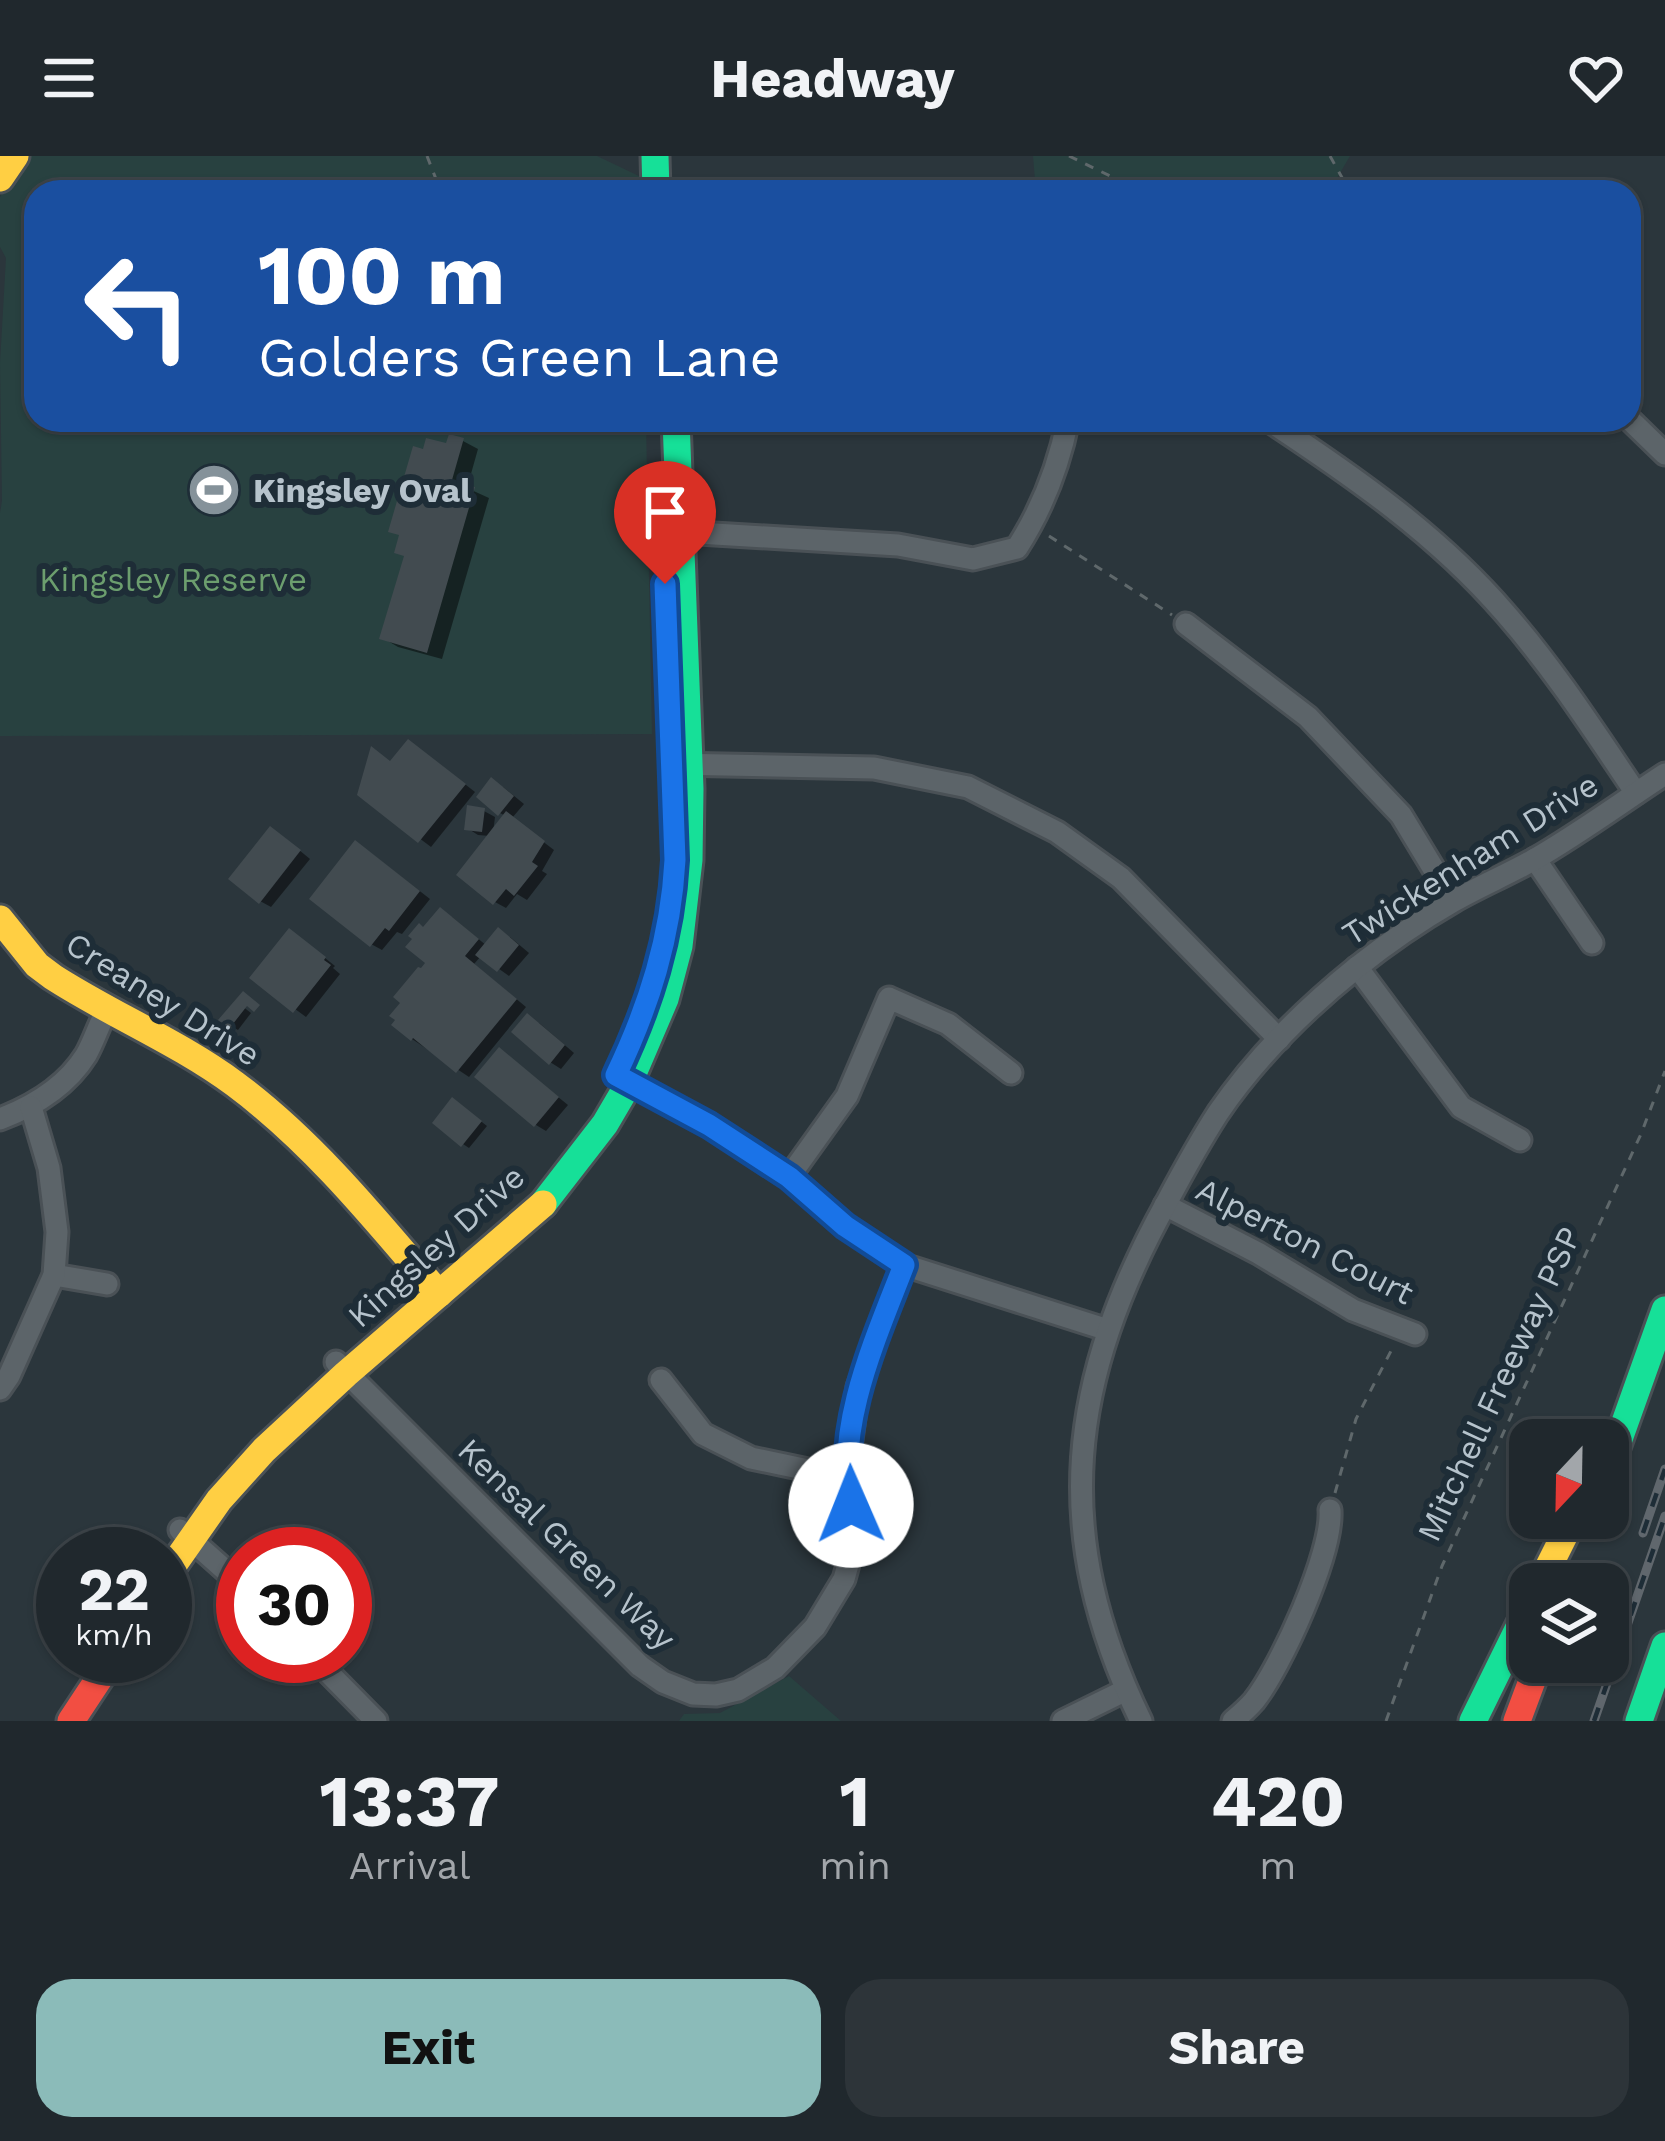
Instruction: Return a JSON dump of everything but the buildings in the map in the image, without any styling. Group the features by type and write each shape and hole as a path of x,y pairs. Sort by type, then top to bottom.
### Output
{"main road":[{"path":"0,178 15,156"},
{"name":"Kingsley Drive","path":"663,432 673,532"},
{"name":"Kingsley Drive","path":"191,1527 251,1440 427,1293 528,1197 623,1079 668,928 675,860 680,764 673,532 676,432"},
{"name":"Creaney Drive","path":"0,919 37,964 103,1016 206,1082 286,1147 427,1293"},
{"name":"Creaney Drive","path":"0,944 43,990 103,1016"},
{"path":"1626,1419 1665,1310"},
{"path":"1639,1721 1665,1646"},
{"path":"1473,1721 1509,1648"},
{"path":"52,1721 78,1683"},
{"path":"70,1721 96,1683"},
{"path":"1517,1721 1531,1683"}],"street":[{"path":"1641,431 1665,454"},
{"path":"673,532 898,545 973,560 1018,548 1061,456 1066,432"},
{"path":"1286,432 1347,472 1479,585 1558,677 1636,793"},
{"path":"1186,624 1307,716 1401,815 1454,901"},
{"path":"680,764 874,768 968,788 1057,832 1120,878 1279,1039"},
{"name":"Twickenham Drive","path":"1141,1721 1097,1606 1082,1524 1081,1467 1085,1417 1108,1330 1148,1235 1222,1107 1279,1039 1357,967 1454,901 1535,859 1665,774"},
{"path":"1535,859 1592,943"},
{"path":"1357,967 1461,1107 1520,1140"},
{"path":"789,1177 847,1096 889,998 948,1024 1011,1073"},
{"path":"0,1120 32,1107 71,1075 103,1016"},
{"path":"623,1079 709,1125 789,1177 845,1226 904,1265 1108,1330"},
{"path":"3,1379 54,1275 57,1232 49,1168 32,1107"},
{"name":"Alperton Court","path":"1165,1205 1353,1310 1408,1332"},
{"name":"Kensal Green Way","path":"341,1368 640,1666 693,1694 716,1695 755,1682 775,1667 815,1627 844,1579 857,1532 846,1478 858,1387 904,1265"},
{"path":"54,1275 107,1284"},
{"path":"662,1380 704,1434 751,1458 846,1478"},
{"path":"1233,1721 1265,1684 1294,1624 1322,1563 1330,1510"},
{"path":"192,1540 216,1562"},
{"path":"339,1683 376,1721"},
{"path":"1063,1721 1126,1690"}],"path":[{"path":"1069,156 1118,180"},
{"path":"1032,525 1186,624"},
{"name":"Mitchell Freeway PSP","path":"1386,1721 1442,1566 1641,1135 1665,1071"},
{"path":"1330,1510 1356,1419 1408,1332"}],"green space":[{"name":"Kingsley Reserve","path":"27,156 597,156 641,177 24,180 24,432 646,432 652,734 0,736 0,363 6,258 0,247 0,197"},
{"path":"1033,156 1350,156 1336,180 1035,180"},
{"path":"789,1676 841,1721 679,1721 684,1714 720,1713"}],"railway":[{"path":"1643,1533 1665,1469"},
{"path":"1594,1721 1665,1516"}],"traffic: fast":[{"path":"655,156 656,180"},
{"path":"543,1204 605,1124 629,1083 665,999 679,946 689,860 690,789 676,432"},
{"path":"1626,1419 1665,1310"},
{"path":"1639,1721 1665,1646"},
{"path":"1473,1721 1509,1648"}],"traffic: slow":[{"path":"0,178 15,156"},
{"path":"0,919 37,965 53,977 191,1055 264,1107 343,1183 439,1294"},
{"path":"192,1538 264,1450 543,1204"},
{"path":"1550,1563 1562,1539"}],"traffic: jam":[{"path":"71,1721 96,1683"},
{"path":"1517,1721 1531,1683"}],"place":[{"name":"Kingsley Oval","path":"214,490"}],"route":[{"path":"665,584 674,891 658,972 616,1075 709,1125 789,1177 845,1226 904,1265 858,1387 846,1478 851,1505"}]}
